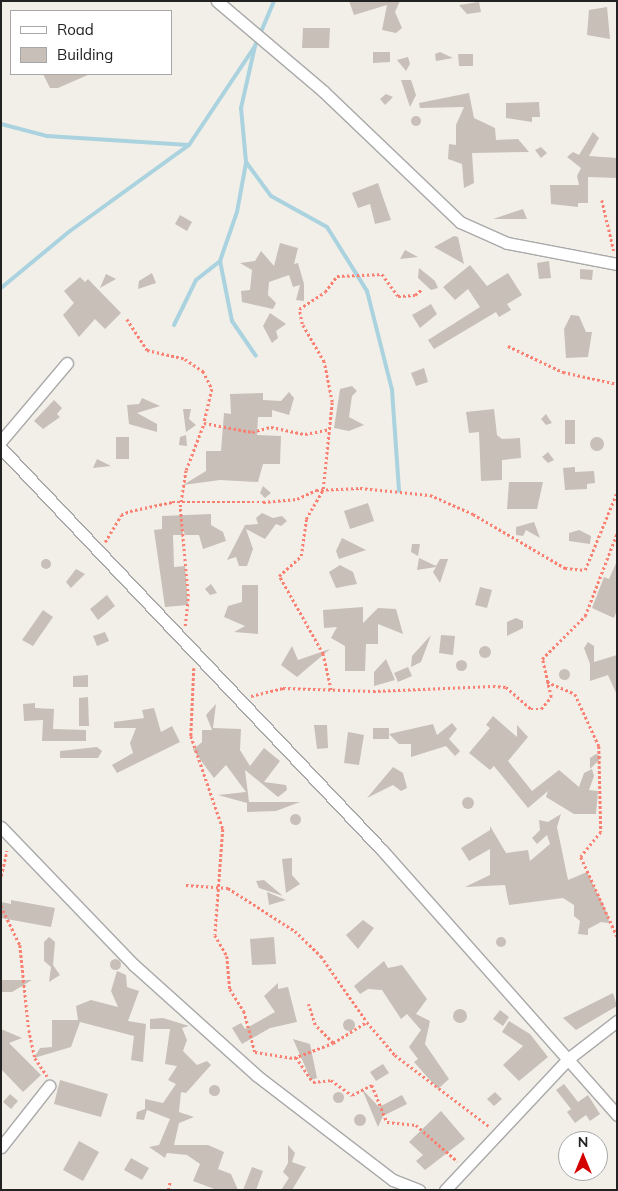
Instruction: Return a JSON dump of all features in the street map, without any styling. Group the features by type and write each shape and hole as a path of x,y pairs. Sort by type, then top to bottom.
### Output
{"street":[{"path":"217,1 323,91 460,222 507,243 616,263"},
{"path":"1,441 67,363"},
{"path":"1,448 184,640 238,703 382,850 569,1058 617,1116"},
{"path":"1,827 134,965 208,1033 301,1112 395,1185 419,1190"},
{"path":"445,1190 497,1131 569,1058 617,1021"},
{"path":"1,1147 50,1086"}],"path":[{"path":"602,200 616,263"},
{"path":"331,690 322,654 279,576 301,556 306,519 323,490 330,429 332,402 324,362 302,324 300,306 326,292 337,276 382,274 398,296 421,290"},
{"path":"127,319 147,350 185,359 203,371 212,389 204,423 186,470 180,507 188,596 184,640"},
{"path":"508,346 563,372 617,384"},
{"path":"204,423 252,432 271,426 305,434 330,429"},
{"path":"100,550 121,515 130,510 172,502 263,502 297,499 316,490 360,488 430,495 473,514 564,568 585,570 617,492"},
{"path":"238,703 268,689 331,690 506,687 531,709 541,709 551,698 542,659 586,616 617,533"},
{"path":"195,652 191,736 223,829 216,935 227,956 230,989 244,1011 255,1052 296,1057 333,1042 367,1022"},
{"path":"547,682 575,694 599,746 601,832 581,857 617,936"},
{"path":"1,876 8,854 4,845"},
{"path":"186,885 219,887 236,892 308,942 367,1022 395,1056 497,1131"},
{"path":"1,906 20,945 35,1058 50,1086"},
{"path":"308,1004 315,1025 333,1042"},
{"path":"296,1057 313,1082 331,1080 352,1095 372,1085 387,1122 416,1125 464,1167"},
{"path":"168,1190 170,1181"},
{"path":"125,1190 139,1190"}],"building":[{"path":"349,1 400,1 395,12 402,28 396,33 382,30 387,5 354,15"},
{"path":"479,2 481,12 467,14 459,5"},
{"path":"607,7 610,39 587,35 589,10"},
{"path":"303,28 330,28 329,48 302,48"},
{"path":"373,52 390,52 390,62 373,63"},
{"path":"440,52 453,58 436,61 435,54"},
{"path":"458,54 473,54 473,66 459,66"},
{"path":"408,57 410,64 406,71 397,60"},
{"path":"44,75 88,75 58,88 50,88"},
{"path":"401,80 411,80 416,95 410,107"},
{"path":"469,93 474,118 495,128 496,140 518,139 529,152 472,153 474,183 464,188 462,164 448,159 449,144 456,145 456,125 464,107 420,108 419,103"},
{"path":"386,94 393,97 385,105 380,99"},
{"path":"539,102 540,117 532,117 532,122 506,118 506,103"},
{"path":"414,116 418,116 421,121 420,125 414,126 411,123 411,119"},
{"path":"593,132 599,138 589,156 617,158 617,178 588,177 588,203 578,203 578,207 551,204 550,185 579,185 577,176 581,168 567,157 573,152 579,155"},
{"path":"541,147 547,153 541,158 535,150"},
{"path":"378,183 391,220 375,224 370,204 358,208 352,193"},
{"path":"523,209 527,219 493,219"},
{"path":"180,215 192,222 187,231 175,224"},
{"path":"454,236 458,237 464,264 434,247"},
{"path":"280,243 298,248 294,264 298,263 304,284 304,301 296,300 300,285 293,287 289,275 269,282 268,295 276,303 273,309 242,302 241,291 250,290 252,270 240,263 255,261 261,251 274,266"},
{"path":"405,250 418,257 400,259"},
{"path":"549,261 551,278 539,279 537,263"},
{"path":"470,265 487,286 508,273 522,295 507,304 511,310 499,317 496,312 434,349 428,340 480,307 468,289 455,300 443,287"},
{"path":"419,268 435,281 438,288 431,290 418,278"},
{"path":"580,269 593,270 592,280 580,279"},
{"path":"152,273 156,283 138,289 139,281"},
{"path":"106,274 116,279 100,288"},
{"path":"80,277 85,282 88,279 121,313 105,329 95,319 79,337 63,315 74,303 64,291"},
{"path":"431,304 437,314 420,328 412,315"},
{"path":"270,313 286,324 276,331 278,338 272,343 263,326"},
{"path":"571,315 579,316 586,332 592,332 588,357 566,358 564,329"},
{"path":"424,368 428,382 416,386 411,373"},
{"path":"352,386 357,391 352,396 349,417 364,425 349,431 334,428 340,389"},
{"path":"289,392 294,398 289,415 272,410 272,417 258,417 257,435 281,436 280,464 263,464 258,482 220,480 183,485 206,471 206,451 221,451 224,413 231,414 230,394 263,393 263,400 281,401"},
{"path":"142,398 160,406 137,413 157,424 157,432 129,424 127,405 139,404"},
{"path":"54,400 62,408 57,414 60,417 43,429 34,421"},
{"path":"183,409 191,409 189,419 196,425 186,432"},
{"path":"494,409 497,435 502,439 520,438 521,458 502,460 502,480 481,481 479,432 469,433 466,412"},
{"path":"546,414 552,423 546,425 541,419"},
{"path":"565,420 575,420 575,444 565,444"},
{"path":"186,435 187,446 179,445 180,437"},
{"path":"116,437 129,437 129,459 116,459"},
{"path":"597,437 602,439 604,444 602,449 597,451 592,449 590,444 592,439"},
{"path":"548,452 554,460 548,463 542,457"},
{"path":"97,459 111,466 93,468"},
{"path":"575,467 575,472 594,471 595,483 587,484 587,489 565,490 563,468"},
{"path":"509,482 543,482 537,509 507,509"},
{"path":"263,486 271,493 265,498 260,493"},
{"path":"368,503 374,521 350,529 344,511"},
{"path":"262,513 273,518 282,516 287,521 281,526 276,524 265,539 246,529 253,549 247,566 239,566 236,557 227,560 245,525 258,524 256,518"},
{"path":"211,514 211,525 223,532 226,541 203,549 199,535 185,535 183,530 183,535 173,535 174,567 185,566 188,605 165,607 154,530 162,529 162,516"},
{"path":"534,522 540,538 526,530 523,536 516,535 516,527"},
{"path":"579,530 591,536 590,544 569,541 569,533"},
{"path":"342,538 366,550 339,559 336,551"},
{"path":"412,544 420,544 418,556 411,552"},
{"path":"419,558 436,566 440,559 448,559 440,583 433,572 436,567 417,570"},
{"path":"44,559 48,559 51,564 50,568 44,569 41,566 41,562"},
{"path":"617,561 617,610 614,618 592,608 604,577 609,579"},
{"path":"340,565 353,572 357,584 336,588 329,572"},
{"path":"76,569 85,574 71,588 66,582"},
{"path":"211,584 217,593 210,595 205,589"},
{"path":"242,585 258,585 258,634 234,632 245,626 224,617 228,606 242,602"},
{"path":"480,587 492,590 487,608 475,605"},
{"path":"107,595 115,606 98,620 90,609"},
{"path":"363,607 363,623 378,608 396,609 403,634 378,624 378,644 366,644 365,671 345,671 345,646 331,638 337,627 324,628 323,610"},
{"path":"43,610 53,617 33,646 22,640"},
{"path":"516,618 523,621 523,628 507,636 507,622"},
{"path":"105,632 109,641 97,646 93,636"},
{"path":"431,635 421,662 411,667 412,656"},
{"path":"441,635 455,636 453,655 439,653"},
{"path":"588,642 594,646 594,662 617,655 617,695 608,675 590,681 590,664 584,648"},
{"path":"292,646 298,660 330,649 297,677 281,665"},
{"path":"485,646 491,652 485,658 479,652"},
{"path":"386,659 395,680 374,686 374,672"},
{"path":"461,659 467,665 461,671 455,665"},
{"path":"408,667 412,676 398,682 394,673"},
{"path":"564,668 570,674 564,680 558,674"},
{"path":"88,675 88,687 73,687 73,676"},
{"path":"88,697 89,726 79,726 79,698"},
{"path":"35,703 35,708 54,709 53,729 86,730 86,741 42,741 43,720 24,721 23,704"},
{"path":"216,704 213,728 241,729 240,750 250,766 264,748 280,761 264,782 286,785 287,790 278,797 245,770 249,802 300,802 276,811 247,812 247,803 218,795 246,792 226,765 214,778 193,750 202,742 202,730 212,730 206,715"},
{"path":"154,708 161,732 172,726 180,742 117,773 112,765 133,753 130,743 136,728 114,728 114,722 144,718 142,710"},
{"path":"493,716 517,737 517,725 528,737 508,761 532,791 559,770 579,787 584,773 592,769 594,776 589,790 598,791 596,814 574,814 546,797 548,791 528,808 494,766 490,770 469,753 490,728 486,725"},
{"path":"452,723 457,729 449,739 460,751 455,756 446,746 411,757 411,744 399,744 389,734 433,724 437,735"},
{"path":"314,725 327,725 328,748 317,749"},
{"path":"373,728 389,728 389,739 373,739"},
{"path":"348,732 364,735 359,765 344,763"},
{"path":"97,747 102,751 98,758 60,758 60,751"},
{"path":"596,754 602,757 590,769 590,758"},
{"path":"393,767 403,773 407,788 401,791 393,785 367,798"},
{"path":"466,797 470,797 474,803 470,809 466,809 462,805 462,801"},
{"path":"295,813 301,819 295,825 289,819"},
{"path":"561,814 557,827 568,880 587,872 608,915 609,923 601,922 588,929 588,935 578,934 580,921 574,916 574,905 563,898 509,905 505,885 465,887 490,875 490,849 469,861 461,848 490,830 490,826 506,853 528,850 530,861 550,844 547,835 537,844 532,838 540,830 539,820 548,822"},
{"path":"292,858 292,875 300,884 286,893 282,859"},
{"path":"264,880 283,896 259,888 256,881"},
{"path":"267,892 286,900 269,905"},
{"path":"11,900 55,908 51,927 1,918 1,902 11,904"},
{"path":"363,920 374,928 358,949 346,935"},
{"path":"49,937 55,942 53,965 60,975 49,982 51,967 44,961 44,942"},
{"path":"274,937 276,964 252,965 250,939"},
{"path":"499,937 503,937 506,942 505,946 499,947 496,944 496,940"},
{"path":"115,958 121,964 115,970 109,964"},
{"path":"384,961 388,968 402,965 427,999 416,1014 430,1021 425,1044 449,1079 438,1089 414,1062 418,1059 409,1047 421,1030 407,1014 401,1019 382,990 368,989 360,994 354,986"},
{"path":"117,971 126,975 127,987 139,991 128,1021 146,1024 143,1062 131,1060 134,1036 80,1022 71,1047 34,1058 40,1048 52,1047 52,1020 78,1020 76,1006 91,1000 118,1007 111,991"},
{"path":"1,980 32,980 12,992 1,992"},
{"path":"278,983 278,989 288,987 297,1022 270,1028 242,1044 232,1028 241,1023 245,1029 275,1012 264,996"},
{"path":"613,993 617,1006 576,1030 563,1018"},
{"path":"460,1009 465,1011 467,1016 465,1021 460,1023 455,1021 453,1016 455,1011"},
{"path":"500,1010 509,1017 503,1026 493,1019"},
{"path":"163,1018 189,1026 182,1028 187,1040 183,1051 197,1065 207,1061 211,1065 186,1093 181,1092 179,1112 194,1117 179,1123 174,1145 208,1145 224,1152 218,1169 231,1174 238,1190 217,1190 193,1181 200,1164 187,1155 167,1153 165,1158 149,1147 159,1145 170,1119 147,1110 144,1120 136,1119 137,1112 145,1109 145,1099 163,1103 176,1084 168,1080 177,1066 165,1064 170,1029 150,1029 150,1019"},
{"path":"347,1019 351,1019 355,1025 351,1031 347,1031 343,1027 343,1023"},
{"path":"509,1021 530,1034 548,1057 519,1081 503,1065 523,1046 502,1032"},
{"path":"1,1029 22,1038 9,1043 41,1075 23,1092 1,1069"},
{"path":"293,1039 310,1044 317,1078 311,1080"},
{"path":"383,1064 389,1073 376,1081 370,1072"},
{"path":"60,1080 108,1094 101,1117 54,1104"},
{"path":"214,1084 220,1090 214,1096 208,1090"},
{"path":"564,1084 578,1102 588,1095 600,1114 590,1121 586,1115 575,1123 567,1112 571,1109 556,1090"},
{"path":"362,1089 379,1107 402,1095 407,1104 383,1116 378,1127"},
{"path":"336,1092 340,1092 343,1097 342,1101 336,1102 333,1099 333,1095"},
{"path":"495,1092 502,1099 494,1106 487,1099"},
{"path":"10,1094 18,1101 11,1109 3,1102"},
{"path":"441,1111 465,1139 425,1170 416,1161 423,1155 409,1142"},
{"path":"360,1114 366,1120 360,1126 354,1120"},
{"path":"79,1141 99,1152 83,1181 63,1170"},
{"path":"288,1145 295,1153 292,1162 306,1167 292,1190 281,1190 289,1178 283,1172 288,1163"},
{"path":"131,1158 149,1168 142,1180 124,1170"},
{"path":"252,1167 263,1171 256,1190 243,1190"}],"waterway":[{"path":"1,288 70,231 189,145 255,46 274,1"},
{"path":"255,46 241,108 246,162 271,196 327,227 367,291 392,390 399,491"},
{"path":"1,124 47,136 189,145"},
{"path":"174,325 196,280 220,261 237,212 246,163"},
{"path":"220,261 232,321 256,356"}]}
